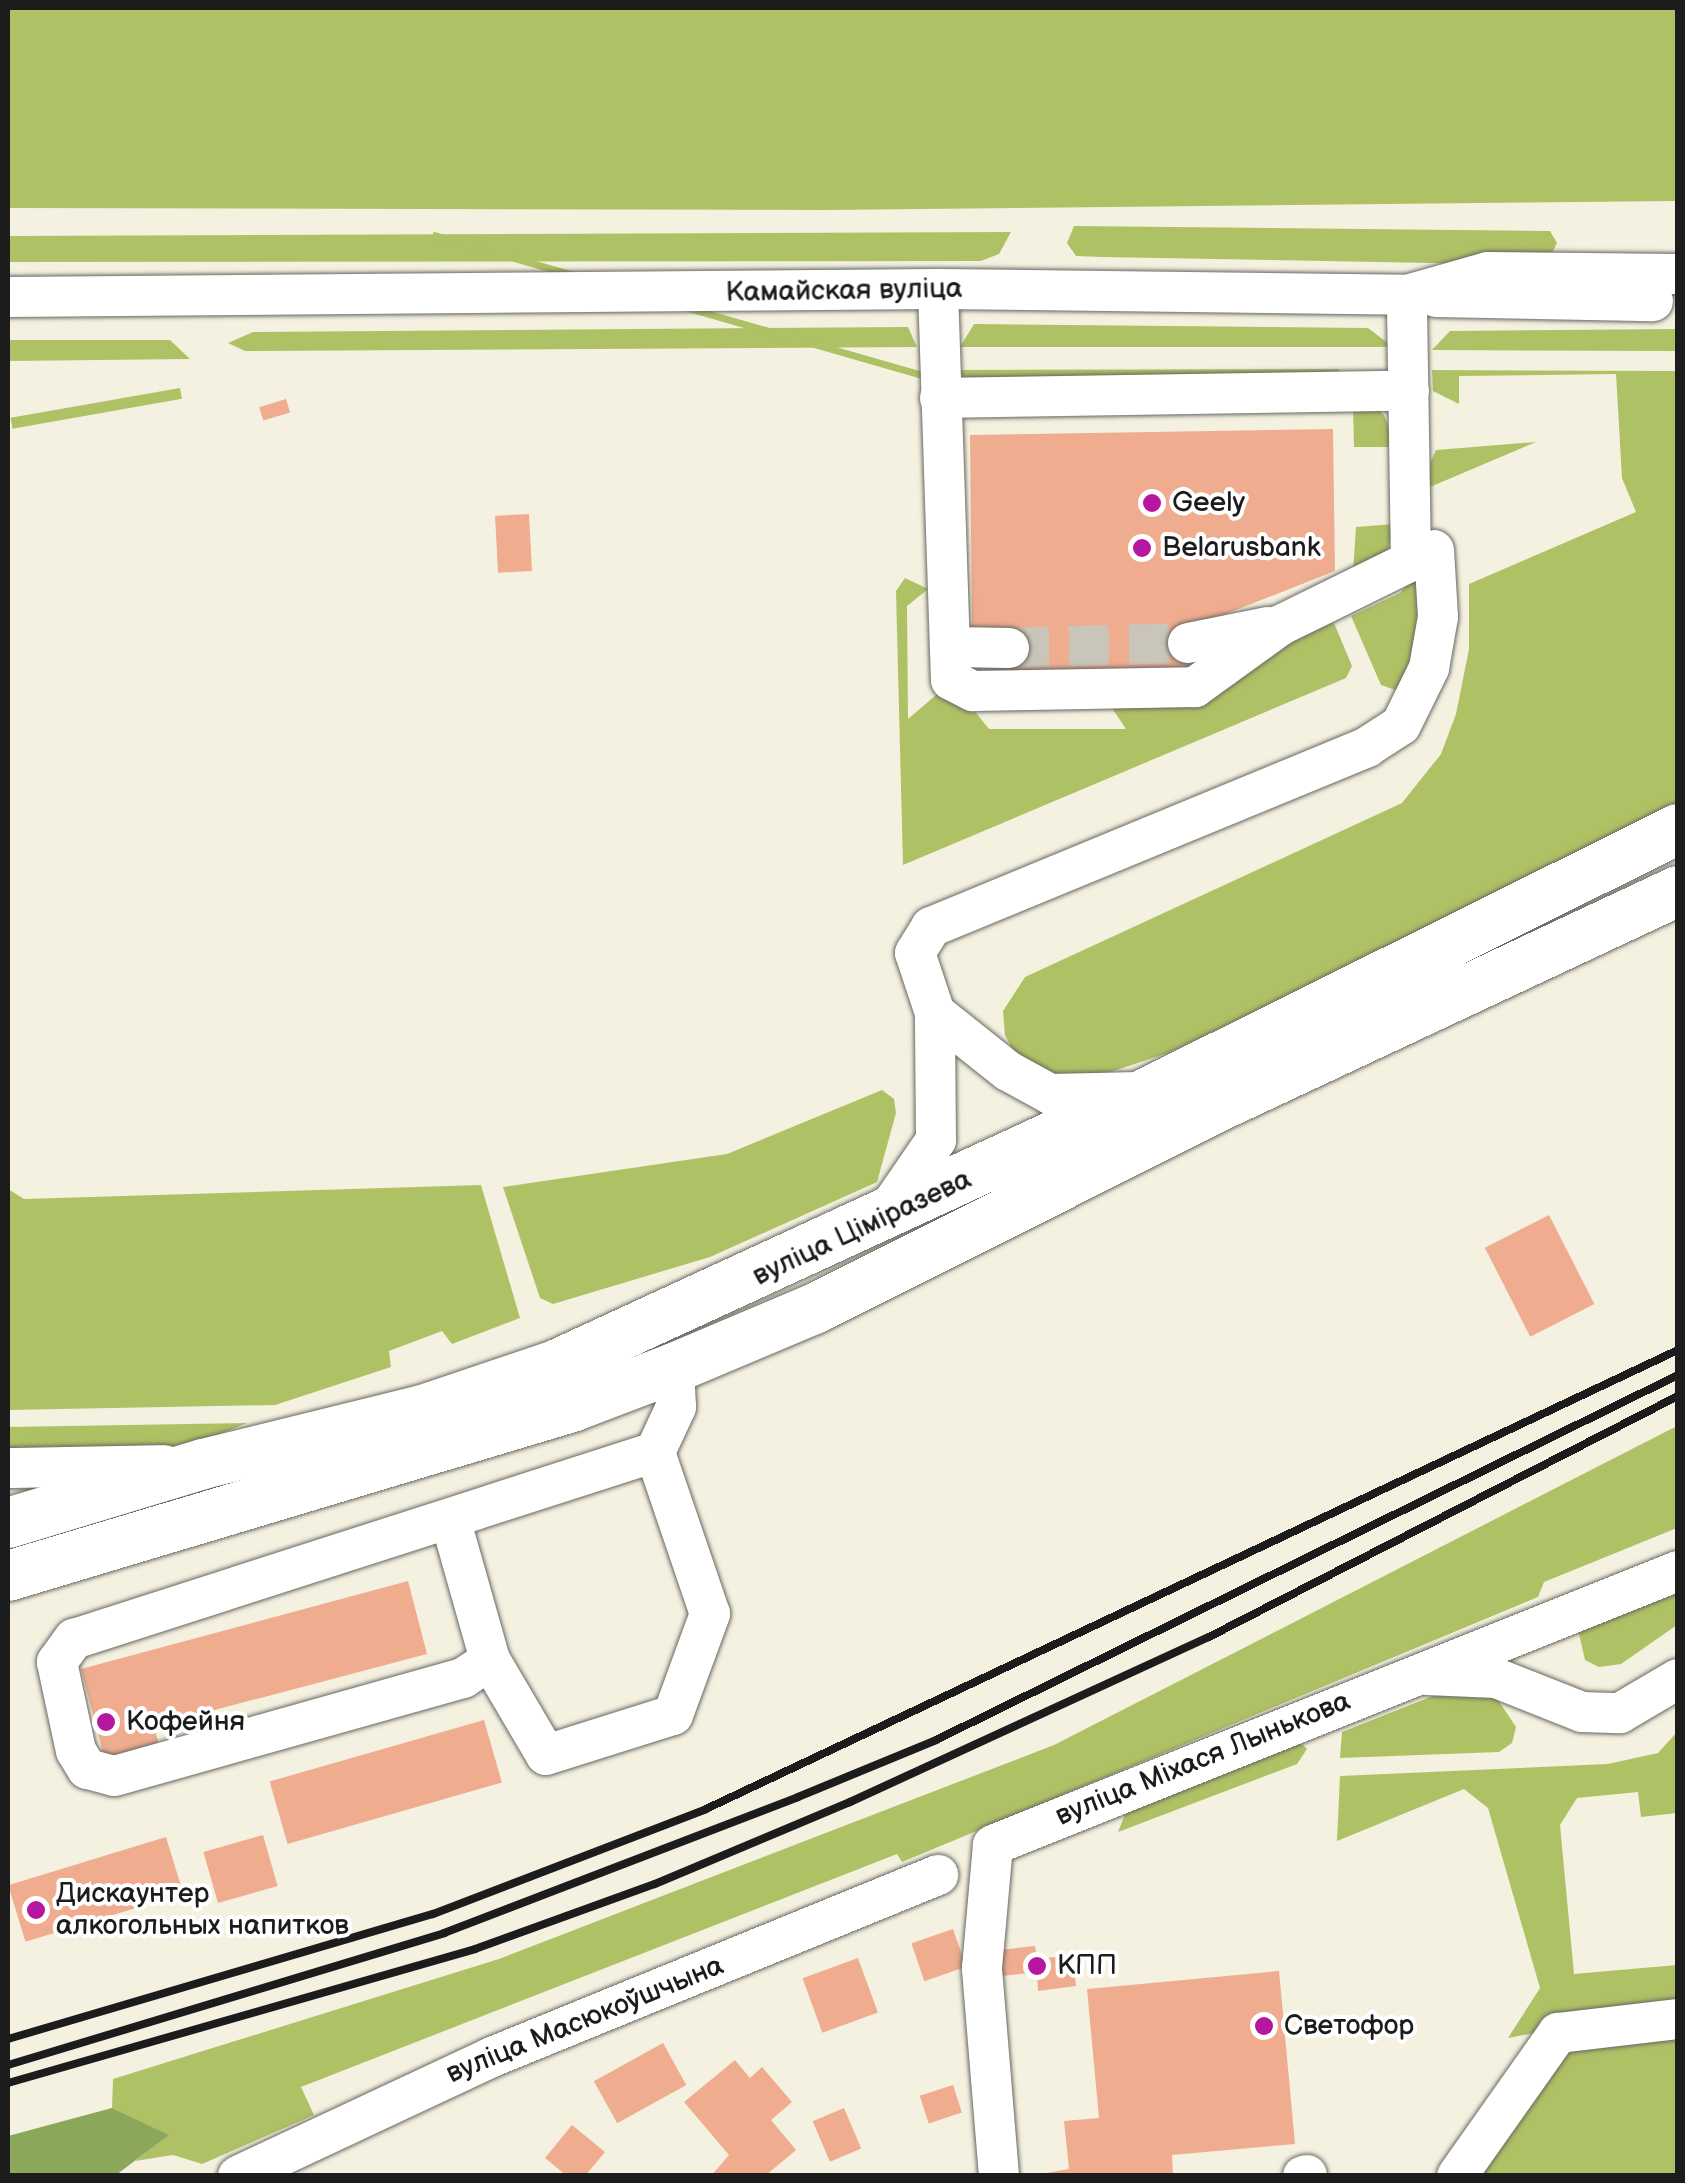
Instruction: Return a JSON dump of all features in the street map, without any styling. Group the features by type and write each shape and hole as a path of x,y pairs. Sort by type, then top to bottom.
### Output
{"main road":[{"name":"вуліца Ціміразева","path":"8,1524 202,1464 423,1410 556,1365 879,1221 1149,1092 1378,974 1678,829"},
{"name":"вуліца Ціміразева","path":"8,1576 572,1407 674,1368 849,1293 1383,1029 1678,891"}],"street":[{"name":"Камайская вуліца","path":"8,298 938,289 1407,295 1488,272 1678,274"},
{"path":"938,289 953,647 951,680 972,692 1194,686 1281,624 1422,556"},
{"path":"879,1221 936,1140 936,1013 915,953 931,927 1368,747 1401,725 1429,668 1438,618 1422,556 1409,390 1407,295 1678,301"},
{"path":"940,398 1409,390"},
{"path":"1188,643 1281,624"},
{"path":"953,647 1010,648"},
{"path":"1378,974 1383,1029"},
{"path":"936,1013 1008,1071 1050,1094 1149,1092"},
{"path":"451,1522 490,1660 546,1754 673,1716 710,1614 655,1452 676,1407 674,1368"},
{"path":"490,1660 463,1678 114,1776 87,1769 76,1751 56,1662 74,1639 451,1522 655,1452"},
{"path":"8,1468 202,1464"},
{"name":"вуліца Міхася Лынькова","path":"1000,2176 982,1968 992,1845 1414,1674 1499,1659 1678,1571"},
{"path":"1499,1659 1582,1712 1620,1712 1678,1679"},
{"name":"вуліца Масюкоўшчына","path":"238,2176 492,2057 938,1875"},
{"path":"1457,2176 1558,2033 1678,2019"}],"green space":[{"path":"8,8 1677,8 1677,201 823,210 8,208"},
{"path":"1074,226 1550,231 1557,243 1546,265 1102,257 1076,256 1067,243"},
{"path":"434,232 923,372 921,379 432,238"},
{"path":"1011,232 999,254 981,261 8,262 8,236"},
{"path":"974,324 1368,328 1393,347 960,347"},
{"path":"908,327 917,347 245,351 228,343 253,332"},
{"path":"1677,329 1677,351 1432,350 1450,331"},
{"path":"8,340 170,340 190,359 8,361"},
{"path":"1339,369 1339,385 966,380 958,370"},
{"path":"1432,370 1677,371 1677,810 1168,1053 1080,1082 1053,1078 1015,1054 1005,1035 1003,1011 1025,977 1402,803 1441,754 1456,714 1469,649 1469,584 1636,512 1622,478 1616,374 1459,376 1459,404 1433,391"},
{"path":"180,388 182,399 13,429 11,418"},
{"path":"1353,407 1375,407 1384,415 1396,447 1354,447"},
{"path":"1536,442 1430,487 1427,470 1436,450"},
{"path":"1394,524 1387,553 1353,573 1356,527"},
{"path":"1414,577 1430,603 1404,693 1381,685 1351,616 1400,593"},
{"path":"905,578 928,589 907,606 908,719 943,689 965,699 989,729 1126,729 1104,696 1334,623 1352,666 1346,678 903,865 896,591"},
{"path":"882,1090 894,1099 896,1113 877,1182 710,1257 553,1304 540,1298 503,1187 727,1154"},
{"path":"481,1185 520,1318 452,1344 442,1331 389,1351 391,1367 275,1405 8,1410 8,1189 24,1199"},
{"path":"247,1423 163,1457 8,1458 8,1427"},
{"path":"1677,1426 1677,1528 1544,1582 1538,1597 902,1862 897,1854 301,2087 314,2115 202,2164 173,2155 135,2161 168,2135 112,2108 113,2079 499,1959 1054,1745"},
{"path":"1677,1589 1677,1625 1621,1664 1599,1667 1585,1660 1579,1634 1588,1623"},
{"path":"1488,1685 1516,1727 1512,1743 1499,1752 1340,1758 1342,1732 1458,1686"},
{"path":"1677,1732 1677,1813 1641,1817 1638,1792 1577,1798 1560,1825 1574,1974 1677,1965 1677,2006 1508,2038 1540,1988 1488,1808 1464,1789 1337,1841 1340,1776 1608,1764 1658,1753"},
{"path":"1301,1743 1307,1749 1297,1764 1118,1832 1126,1812"},
{"path":"1677,2023 1677,2175 1481,2176 1577,2035"},
{"path":"112,2108 169,2135 116,2175 8,2175 8,2136"}],"building":[{"path":"286,399 290,412 263,421 259,407"},
{"name":"Geely","path":"1333,429 1335,571 1188,629 1189,679 1010,682 1009,629 972,629 970,435"},
{"path":"529,514 532,571 498,573 495,516"},
{"path":"1549,1215 1594,1304 1530,1337 1485,1248"},
{"path":"408,1581 427,1654 154,1726 160,1749 106,1764 81,1669"},
{"path":"484,1720 502,1782 288,1844 270,1781"},
{"path":"263,1835 278,1886 218,1903 203,1852"},
{"path":"166,1837 183,1893 25,1942 8,1885"},
{"path":"953,1929 966,1967 924,1981 911,1943"},
{"name":"КПП","path":"1035,1946 1037,1959 1072,1955 1076,1986 1038,1991 1037,1972 1002,1976 999,1950"},
{"path":"858,1958 878,2013 822,2033 803,1978"},
{"path":"1279,1971 1295,2144 1172,2155 1173,2176 1028,2176 1069,2169 1064,2121 1099,2118 1087,1989"},
{"path":"663,2043 686,2085 617,2123 594,2081"},
{"path":"735,2060 750,2078 762,2067 792,2102 771,2120 796,2150 765,2176 711,2176 729,2155 684,2102"},
{"path":"953,2085 962,2113 929,2123 920,2096"},
{"path":"844,2108 861,2149 830,2162 813,2121"},
{"path":"572,2125 605,2152 585,2176 567,2176 545,2158"}],"tunnel":[{"path":"1009,648 1188,643"}],"railway":[{"path":"8,2039 433,1914 706,1809 1678,1350"},
{"path":"8,2065 444,1933 936,1740 1678,1375"},
{"path":"8,2083 475,1949 655,1884 850,1802 1209,1637 1678,1396"}],"place":[{"name":"Geely","path":"1152,503"},
{"name":"Belarusbank","path":"1142,548"},
{"name":"Кофейня","path":"106,1722"},
{"name":"Дискаунтер алкогольных напитков","path":"36,1910"},
{"name":"КПП","path":"1037,1966"},
{"name":"Светофор","path":"1264,2026"}]}
